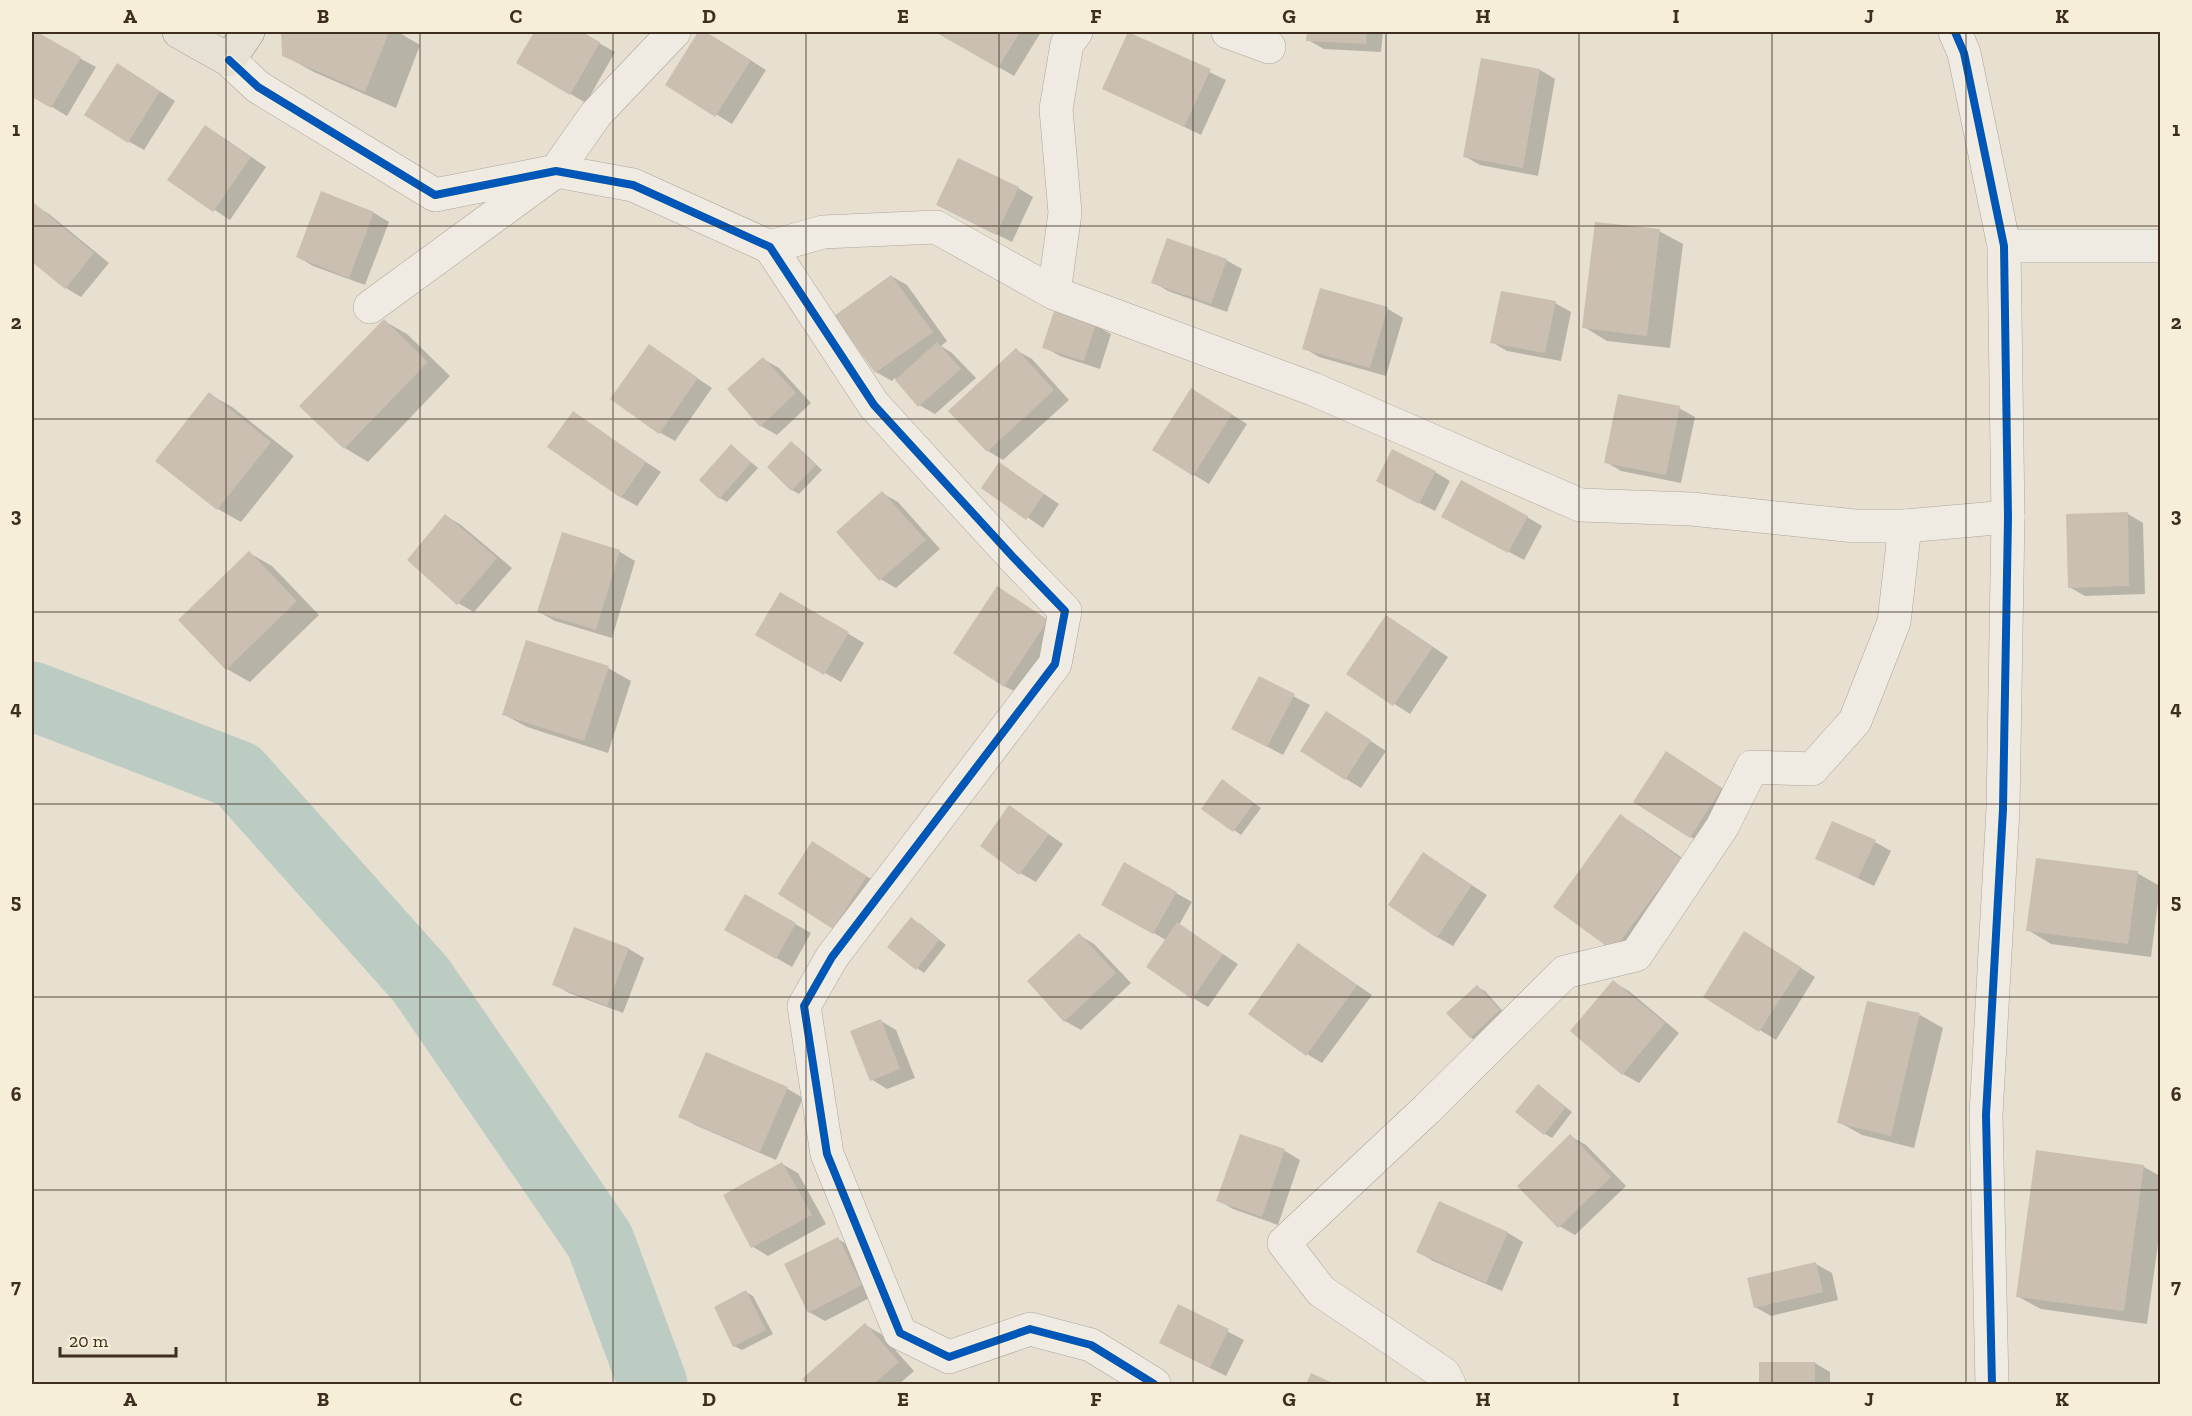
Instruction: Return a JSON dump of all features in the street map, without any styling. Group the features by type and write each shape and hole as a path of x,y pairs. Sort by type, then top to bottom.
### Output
{"main road":[{"path":"179,32 229,60 248,32"}],"street":[{"path":"370,307 556,171 596,114 674,32"},
{"path":"1054,293 1065,213 1056,109 1067,44 1076,32"},
{"path":"1228,32 1269,47"},
{"path":"1954,32 1964,53 2004,246 2008,517 2003,809 1986,1115 1992,1384"},
{"path":"229,60 258,87 435,195 556,171 633,185 770,247 874,405 1065,611 1055,664 832,957 804,1006 827,1154 900,1333 949,1357 1030,1329 1091,1345 1154,1384"},
{"path":"770,247 823,232 936,227 1054,293 1313,389 1580,506 1691,509 1855,526 1905,526 2008,517"},
{"path":"2004,246 2160,246"},
{"path":"1449,1384 1444,1374 1321,1291 1284,1243 1426,1109 1565,972 1636,955 1722,827 1752,767 1812,769 1855,720 1894,622 1905,526"}],"building":[{"path":"32,32 37,32 81,57 51,108 32,97"},
{"path":"281,32 389,32 365,92 282,56"},
{"path":"534,32 582,32 600,42 570,95 516,63"},
{"path":"698,32 706,32 751,60 715,117 665,85"},
{"path":"935,32 1020,32 998,68"},
{"path":"1128,32 1211,69 1184,127 1102,89"},
{"path":"1307,32 1367,32 1366,44 1306,41"},
{"path":"1481,58 1540,69 1523,168 1463,157"},
{"path":"117,63 160,91 128,143 84,115"},
{"path":"205,125 251,157 213,212 167,180"},
{"path":"958,158 1019,187 996,235 936,205"},
{"path":"321,191 374,212 349,278 296,257"},
{"path":"34,203 94,253 65,289 32,262 32,206"},
{"path":"1595,222 1660,229 1647,336 1582,328"},
{"path":"1167,238 1227,259 1211,304 1151,283"},
{"path":"891,275 933,332 875,373 834,316"},
{"path":"1320,288 1388,307 1370,368 1302,349"},
{"path":"1501,291 1556,301 1545,353 1490,343"},
{"path":"1054,311 1096,324 1084,361 1042,348"},
{"path":"384,319 428,362 344,449 299,406"},
{"path":"937,342 961,369 918,407 895,380"},
{"path":"649,344 698,378 659,434 610,399"},
{"path":"1016,348 1054,390 987,452 948,411"},
{"path":"763,357 796,393 760,427 727,389"},
{"path":"1191,388 1232,414 1193,476 1152,450"},
{"path":"209,392 271,442 217,510 155,461"},
{"path":"1618,394 1680,406 1666,475 1604,463"},
{"path":"573,411 646,462 621,498 547,447"},
{"path":"791,441 816,465 791,491 767,467"},
{"path":"731,444 751,463 719,499 699,480"},
{"path":"1392,449 1436,471 1419,504 1376,481"},
{"path":"999,462 1044,494 1026,520 981,488"},
{"path":"1461,480 1528,516 1508,553 1441,517"},
{"path":"882,491 926,540 879,581 836,532"},
{"path":"2128,512 2129,586 2068,588 2066,514"},
{"path":"445,514 497,558 457,605 407,560"},
{"path":"562,532 620,550 596,630 537,612"},
{"path":"249,551 297,601 226,670 178,620"},
{"path":"997,586 1048,620 1004,687 953,653"},
{"path":"780,592 849,632 824,675 755,635"},
{"path":"1386,615 1433,647 1393,706 1346,674"},
{"path":"526,640 609,666 584,741 502,715"},
{"path":"1259,676 1295,694 1267,747 1231,729"},
{"path":"1326,711 1371,740 1345,780 1300,751"},
{"path":"1666,751 1722,788 1690,838 1633,802"},
{"path":"1222,779 1254,803 1233,832 1201,809"},
{"path":"1009,805 1049,834 1019,875 980,846"},
{"path":"1620,814 1681,859 1613,951 1553,907"},
{"path":"1832,821 1876,840 1858,878 1815,859"},
{"path":"812,841 867,876 833,929 778,894"},
{"path":"1423,852 1472,885 1437,938 1388,905"},
{"path":"2036,858 2138,871 2128,944 2026,931"},
{"path":"1124,862 1177,892 1153,934 1101,905"},
{"path":"745,894 796,923 776,959 724,930"},
{"path":"911,917 939,940 916,970 887,947"},
{"path":"1177,922 1223,954 1192,999 1146,967"},
{"path":"574,927 629,948 607,1006 552,985"},
{"path":"1744,931 1801,967 1759,1032 1703,997"},
{"path":"1079,933 1116,973 1064,1022 1027,981"},
{"path":"1298,943 1357,985 1306,1056 1248,1014"},
{"path":"1613,980 1665,1023 1622,1075 1570,1031"},
{"path":"1477,985 1500,1010 1470,1038 1446,1013"},
{"path":"1867,1001 1920,1013 1891,1136 1837,1123"},
{"path":"881,1019 900,1069 870,1081 850,1031"},
{"path":"706,1052 788,1087 760,1152 678,1117"},
{"path":"1538,1084 1566,1107 1544,1135 1515,1112"},
{"path":"1240,1134 1285,1149 1262,1217 1216,1201"},
{"path":"1570,1134 1611,1177 1558,1228 1517,1186"},
{"path":"2036,1150 2144,1165 2124,1311 2016,1297"},
{"path":"782,1162 812,1215 751,1248 723,1195"},
{"path":"1439,1201 1508,1232 1486,1283 1416,1252"},
{"path":"838,1237 862,1285 808,1313 784,1264"},
{"path":"1816,1262 1823,1292 1754,1308 1747,1278"},
{"path":"746,1290 766,1330 733,1347 714,1307"},
{"path":"1178,1304 1229,1329 1210,1368 1159,1343"},
{"path":"865,1323 899,1362 874,1384 807,1384 802,1379"},
{"path":"1759,1362 1815,1362 1815,1384 1759,1384"},
{"path":"1311,1373 1335,1384 1306,1384"}],"waterway":[{"path":"32,696 238,775 421,980 600,1241 653,1384"}],"cycle path":[{"path":"1955,32 1964,53 2004,246 2008,517 2003,809 1986,1115 1992,1384"},
{"path":"229,60 258,87 435,195 556,171 633,185 770,247 874,405 1065,611 1055,664 832,957 804,1006 827,1154 900,1333 949,1357 1030,1329 1091,1345 1154,1384"}]}
